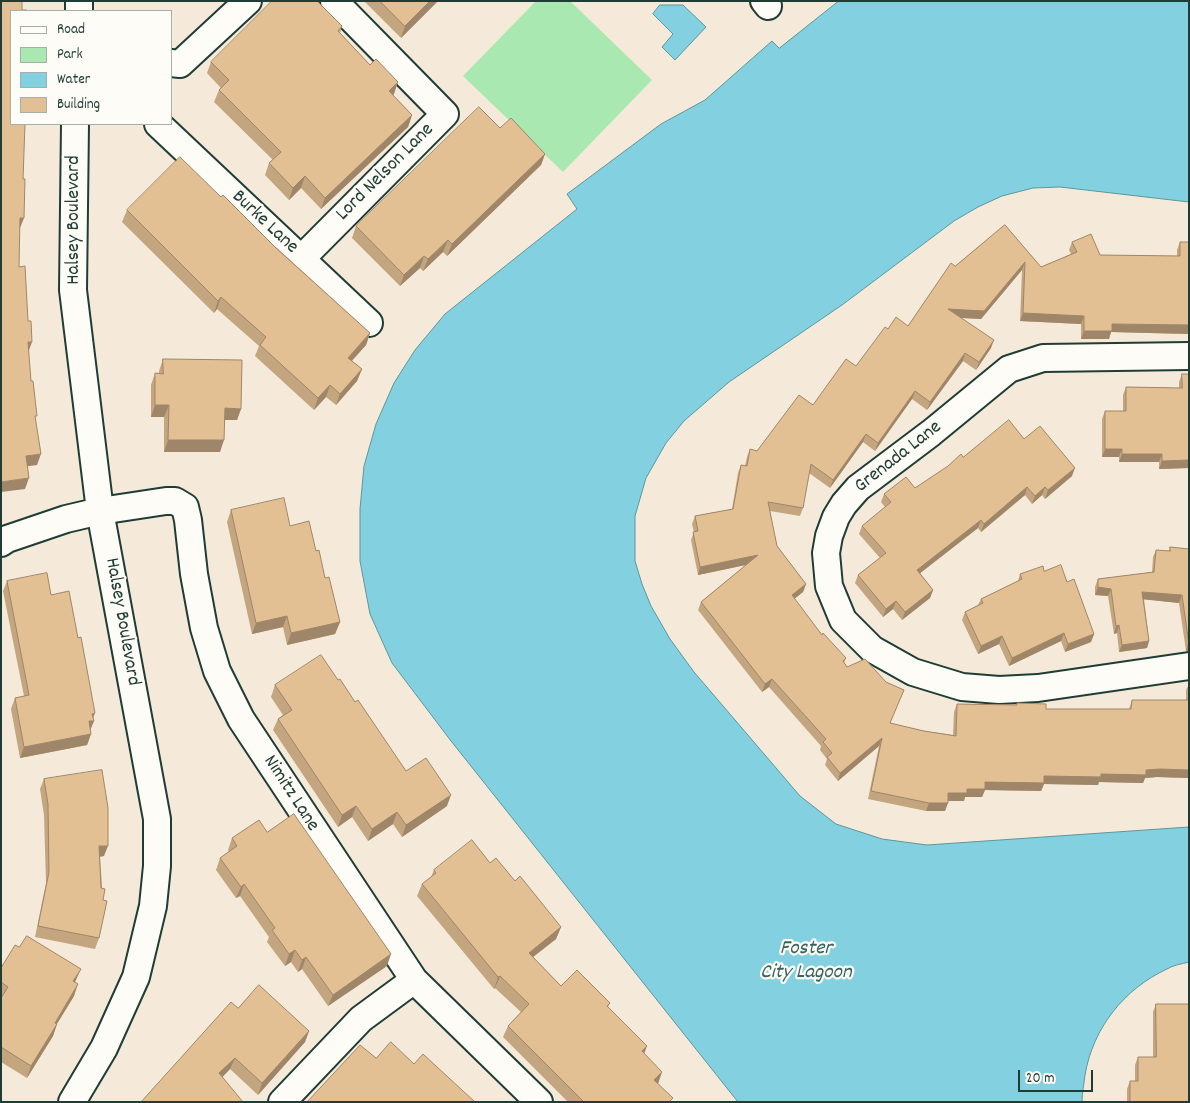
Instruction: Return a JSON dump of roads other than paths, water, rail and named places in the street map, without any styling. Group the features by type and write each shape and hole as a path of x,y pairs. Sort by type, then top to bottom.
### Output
{"street":[{"path":"172,64 180,64 248,1"},
{"name":"Lord Nelson Lane","path":"301,259 445,114 334,1"},
{"name":"Halsey Boulevard","path":"72,1102 104,1048 136,977 153,906 157,866 157,819 100,511 73,290 75,125"},
{"name":"Burke Lane","path":"159,125 369,323"},
{"name":"Grenada Lane","path":"1189,356 1043,358 1009,369 931,433 858,488 836,517 829,536 826,553 829,586 843,620 872,650 913,672 962,687 999,690 1038,688 1189,666"},
{"name":"Nimitz Lane","path":"100,511 166,501 175,501 185,507 194,574 204,628 217,670 241,719 414,980 539,1102"},
{"path":"1,543 7,539 51,524 100,511"},
{"path":"282,1102 362,1019 414,980"}],"water":[{"name":"Foster City Lagoon","path":"839,1 1189,1 1189,202 1060,187 1033,188 1002,196 978,207 954,221 842,305 729,382 684,421 666,443 646,478 635,516 635,561 651,606 670,639 694,672 800,796 836,824 882,839 927,845 1189,827 1189,962 1172,966 1151,977 1137,987 1113,1012 1095,1041 1089,1058 1082,1102 738,1102 451,741 392,663 370,614 360,561 360,509 364,466 376,424 394,383 415,350 445,314 577,209 567,194 661,124 705,100 772,41 779,48"},
{"path":"660,5 683,5 706,27 675,60 662,47 673,34 653,14"}]}
